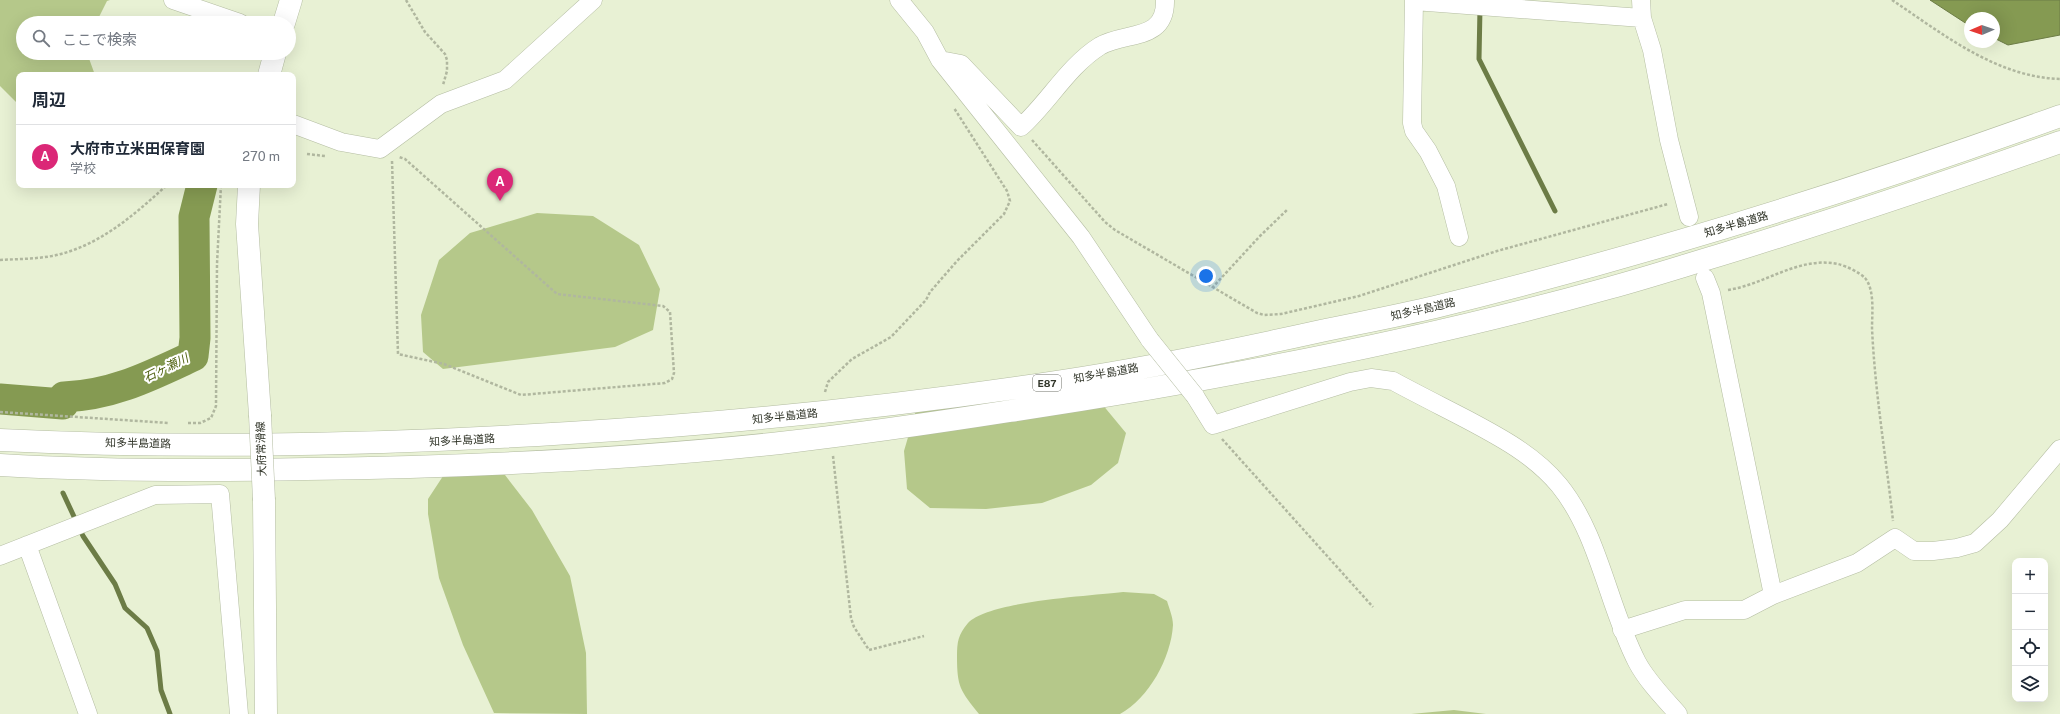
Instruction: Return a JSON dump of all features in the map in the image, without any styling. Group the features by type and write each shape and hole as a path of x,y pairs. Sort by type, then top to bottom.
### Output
{"main road":[{"path":"286,16 291,0"},
{"path":"270,72 273,60"},
{"name":"知多半島道路","path":"0,440 214,445 436,442 659,428 775,417 883,405 1065,381 1238,349 1431,308 1603,263 1787,209 1938,160 2060,116"},
{"name":"知多半島道路","path":"0,465 215,471 452,466 662,453 778,443 887,430 1067,403 1242,373 1437,332 1610,288 1796,232 1941,185 2060,142"},
{"name":"大府常滑線","path":"249,188 247,224 260,415 264,500 266,714"}],"street":[{"path":"173,0 220,16"},
{"path":"296,125 341,142 386,152 444,103 505,80 593,0"},
{"path":"899,0 925,32 940,60 1081,237 1150,340 1194,396 1214,425 1350,382 1371,378 1393,381 1508,442 1533,459 1559,485 1571,502 1586,533 1622,630 1637,663 1652,684 1678,714"},
{"path":"940,60 961,64 1021,127 1036,114 1077,66 1100,47 1156,27 1164,16 1165,0"},
{"path":"1459,237 1446,186 1428,151 1414,130 1412,123 1414,0 1642,18"},
{"path":"1641,0 1642,18 1652,50 1669,140 1689,217"},
{"path":"1708,285 1773,595"},
{"path":"1622,630 1686,610 1744,610 1773,595 1857,564 1895,538 1914,551 1933,551 1957,548 1975,543 2000,520 2060,449"},
{"path":"0,556 155,495 220,494 239,714"},
{"path":"27,545 88,714"}],"path":[{"path":"406,0 425,32 445,54 447,60 447,71 441,90 444,103"},
{"path":"1892,0 1978,56 2002,67 2049,78 2060,78"},
{"path":"826,398 825,387 828,382 852,359 891,337 926,300 930,292 957,261 1004,214 1010,201 1007,190 952,106"},
{"path":"1021,127 1105,222 1128,239 1256,313 1264,315 1281,314 1359,296 1497,251 1684,199"},
{"path":"386,152 405,159 557,294 663,306 670,312 674,373 672,379 665,383 521,395 444,364 398,354 386,152"},
{"path":"0,260 51,256 73,251 92,243 129,219 164,188"},
{"path":"186,424 200,423 212,418 216,406 217,264 221,188"},
{"path":"1212,288 1260,236 1288,209"},
{"path":"1708,285 1760,282 1791,268 1813,262 1839,264 1865,278 1870,290 1873,348 1895,538"},
{"path":"0,412 171,424"},
{"path":"1214,425 1221,437 1373,607"},
{"path":"832,451 851,618 854,627 869,650 924,636"}],"shaded area":[{"path":"0,0 110,0 107,1 100,16 16,16 16,60 90,60 94,72 16,72 16,102 0,86"},
{"path":"1930,0 2060,0 2060,35 2008,45 2000,41 2000,12 1964,12 1964,22"},
{"path":"537,213 593,216 639,245 660,289 653,330 615,347 443,369 423,352 421,315 439,260 470,233"},
{"path":"974,384 1102,404 1126,433 1118,463 1091,485 1042,503 986,509 930,508 907,489 904,451 921,393"},
{"path":"469,467 505,475 532,510 570,576 586,653 587,714 494,713 463,645 439,578 428,514 428,499 447,470"},
{"path":"1123,592 1154,594 1167,601 1173,622 1168,651 1157,676 1149,688 1131,707 1120,714 979,714 961,688 958,675 957,647 962,631 968,623 979,616 996,609 1041,601"},
{"path":"1454,710 1486,714 1411,714"}],"waterway":[{"path":"1480,8 1479,59 1555,211"},
{"name":"石ヶ瀬川","path":"0,399 63,404 64,397 99,393 131,383 193,356 195,338 194,217 201,188"},
{"path":"63,493 83,536 115,584 125,608 147,628 157,651 161,690 170,714"}],"place":[{"name":"大府市立米田保育園","path":"500,201"}]}
